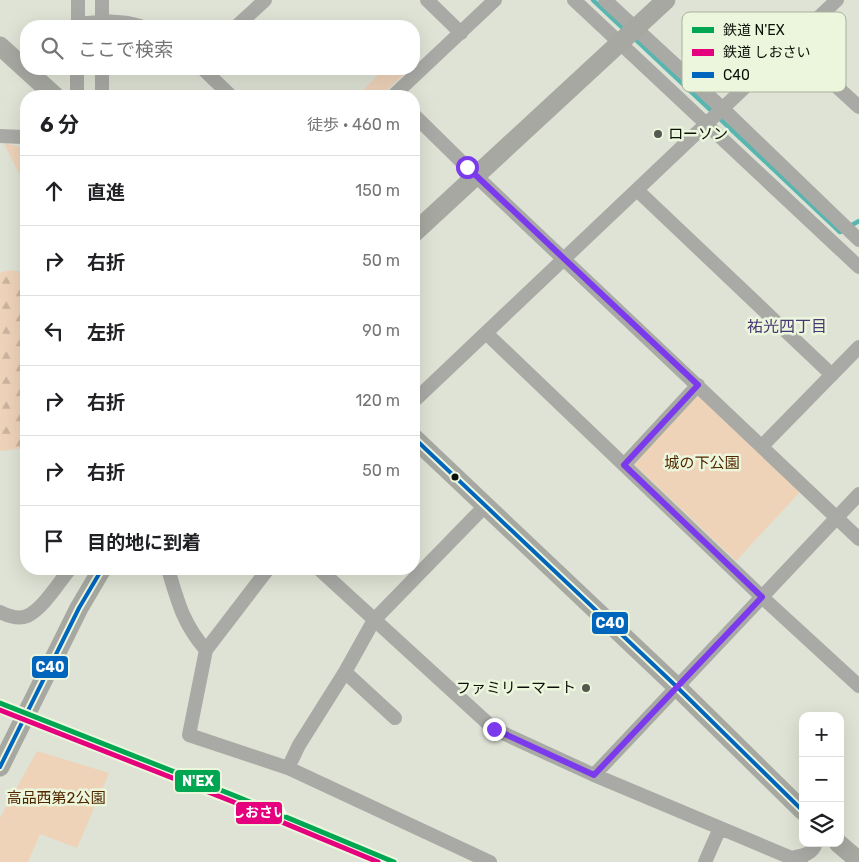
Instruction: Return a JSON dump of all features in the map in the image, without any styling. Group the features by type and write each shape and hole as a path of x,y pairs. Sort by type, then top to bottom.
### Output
{"street":[{"path":"78,0 78,20"},
{"path":"102,0 102,20"},
{"path":"243,20 265,0"},
{"path":"427,0 461,33"},
{"path":"420,72 496,0"},
{"path":"574,0 859,267"},
{"path":"605,0 682,71"},
{"path":"420,228 666,0"},
{"path":"824,12 837,0"},
{"path":"0,46 20,64"},
{"path":"32,75 48,90"},
{"path":"77,75 77,90"},
{"path":"102,75 102,90"},
{"path":"209,75 225,90"},
{"path":"400,90 416,75"},
{"path":"705,92 851,232"},
{"path":"420,395 563,258 638,191 739,92"},
{"path":"843,92 859,107"},
{"path":"420,121 859,539"},
{"path":"0,136 20,136"},
{"path":"638,191 832,375"},
{"path":"486,333 762,597 859,686"},
{"path":"762,446 859,347"},
{"path":"624,465 698,385"},
{"path":"420,444 677,687 799,807"},
{"path":"594,775 859,494"},
{"path":"420,573 485,506"},
{"path":"0,612 18,618 27,616 42,605 65,575"},
{"path":"0,767 6,744 98,575"},
{"path":"170,575 181,613 194,636 206,650"},
{"path":"263,575 206,650 189,735 288,768 490,862"},
{"path":"325,575 494,729 594,775 796,860 815,847"},
{"path":"288,768 298,745 345,672 374,620 418,575"},
{"path":"345,672 395,718"},
{"path":"705,862 720,828"},
{"path":"843,847 859,861"}],"green space":[{"path":"378,75 403,75 387,90 364,89"},
{"path":"4,143 20,147 20,176"},
{"path":"10,270 20,272 20,448 0,451 0,273"},
{"name":"城の下公園","path":"698,393 800,492 736,561 634,464"},
{"name":"高品西第2公園","path":"37,751 109,773 77,848 40,834 28,862 0,862 0,818"}],"waterway":[{"path":"593,0 627,32"},
{"path":"633,37 682,83"},
{"path":"691,92 840,232 859,221"}],"rail line":[{"name":"N'EX","path":"0,703 233,795 394,862"},
{"name":"しおさい","path":"0,710 231,801 378,862"}],"transit line":[{"name":"C40","path":"420,444 677,687 799,807"},
{"name":"C40","path":"0,767 79,608 98,575"}],"place":[{"name":"ローソン","path":"658,134"},
{"name":"ファミリーマート","path":"586,688"}],"district":[{"name":"祐光四丁目","path":"787,326"}],"route":[{"path":"467,167 698,385 624,465 762,597 594,775 494,729"}]}
